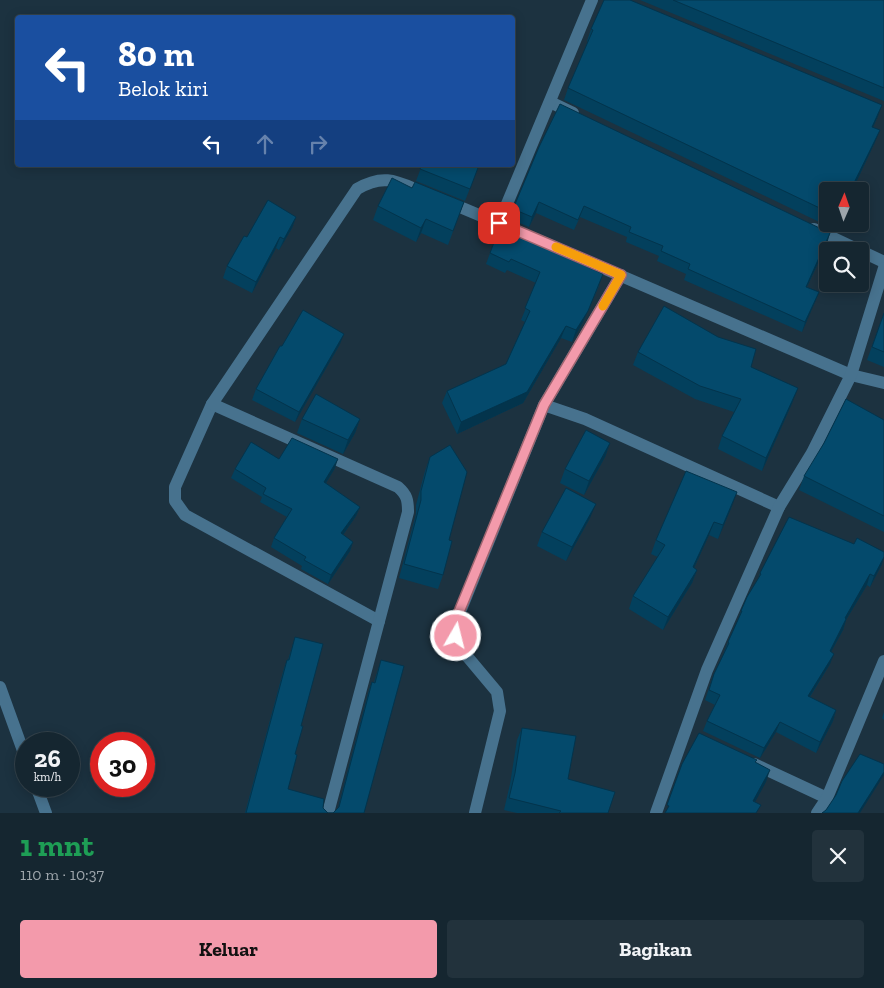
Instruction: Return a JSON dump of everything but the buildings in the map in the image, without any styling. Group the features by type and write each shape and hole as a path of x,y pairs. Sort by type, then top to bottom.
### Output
{"street":[{"path":"499,223 592,0"},
{"path":"550,102 585,118"},
{"path":"379,621 185,515 175,501 175,487 212,404 357,189 370,182 383,179 397,182 499,223 851,375 884,383"},
{"path":"805,224 884,262"},
{"path":"656,813 690,734 707,670 779,508 812,453 851,375 884,268"},
{"path":"475,813 500,711 497,692 466,655 456,636 454,624 544,405 621,275"},
{"path":"212,404 398,487 405,493 408,499 408,512 328,813"},
{"path":"544,405 585,419 779,508"},
{"path":"818,813 827,798 884,660"},
{"path":"0,687 16,732"},
{"path":"738,757 827,798"},
{"path":"40,797 46,813"}],"slow traffic":[{"path":"556,247 621,275 603,306"}],"route":[{"path":"456,636 454,624 544,405 621,275 499,223"}]}
